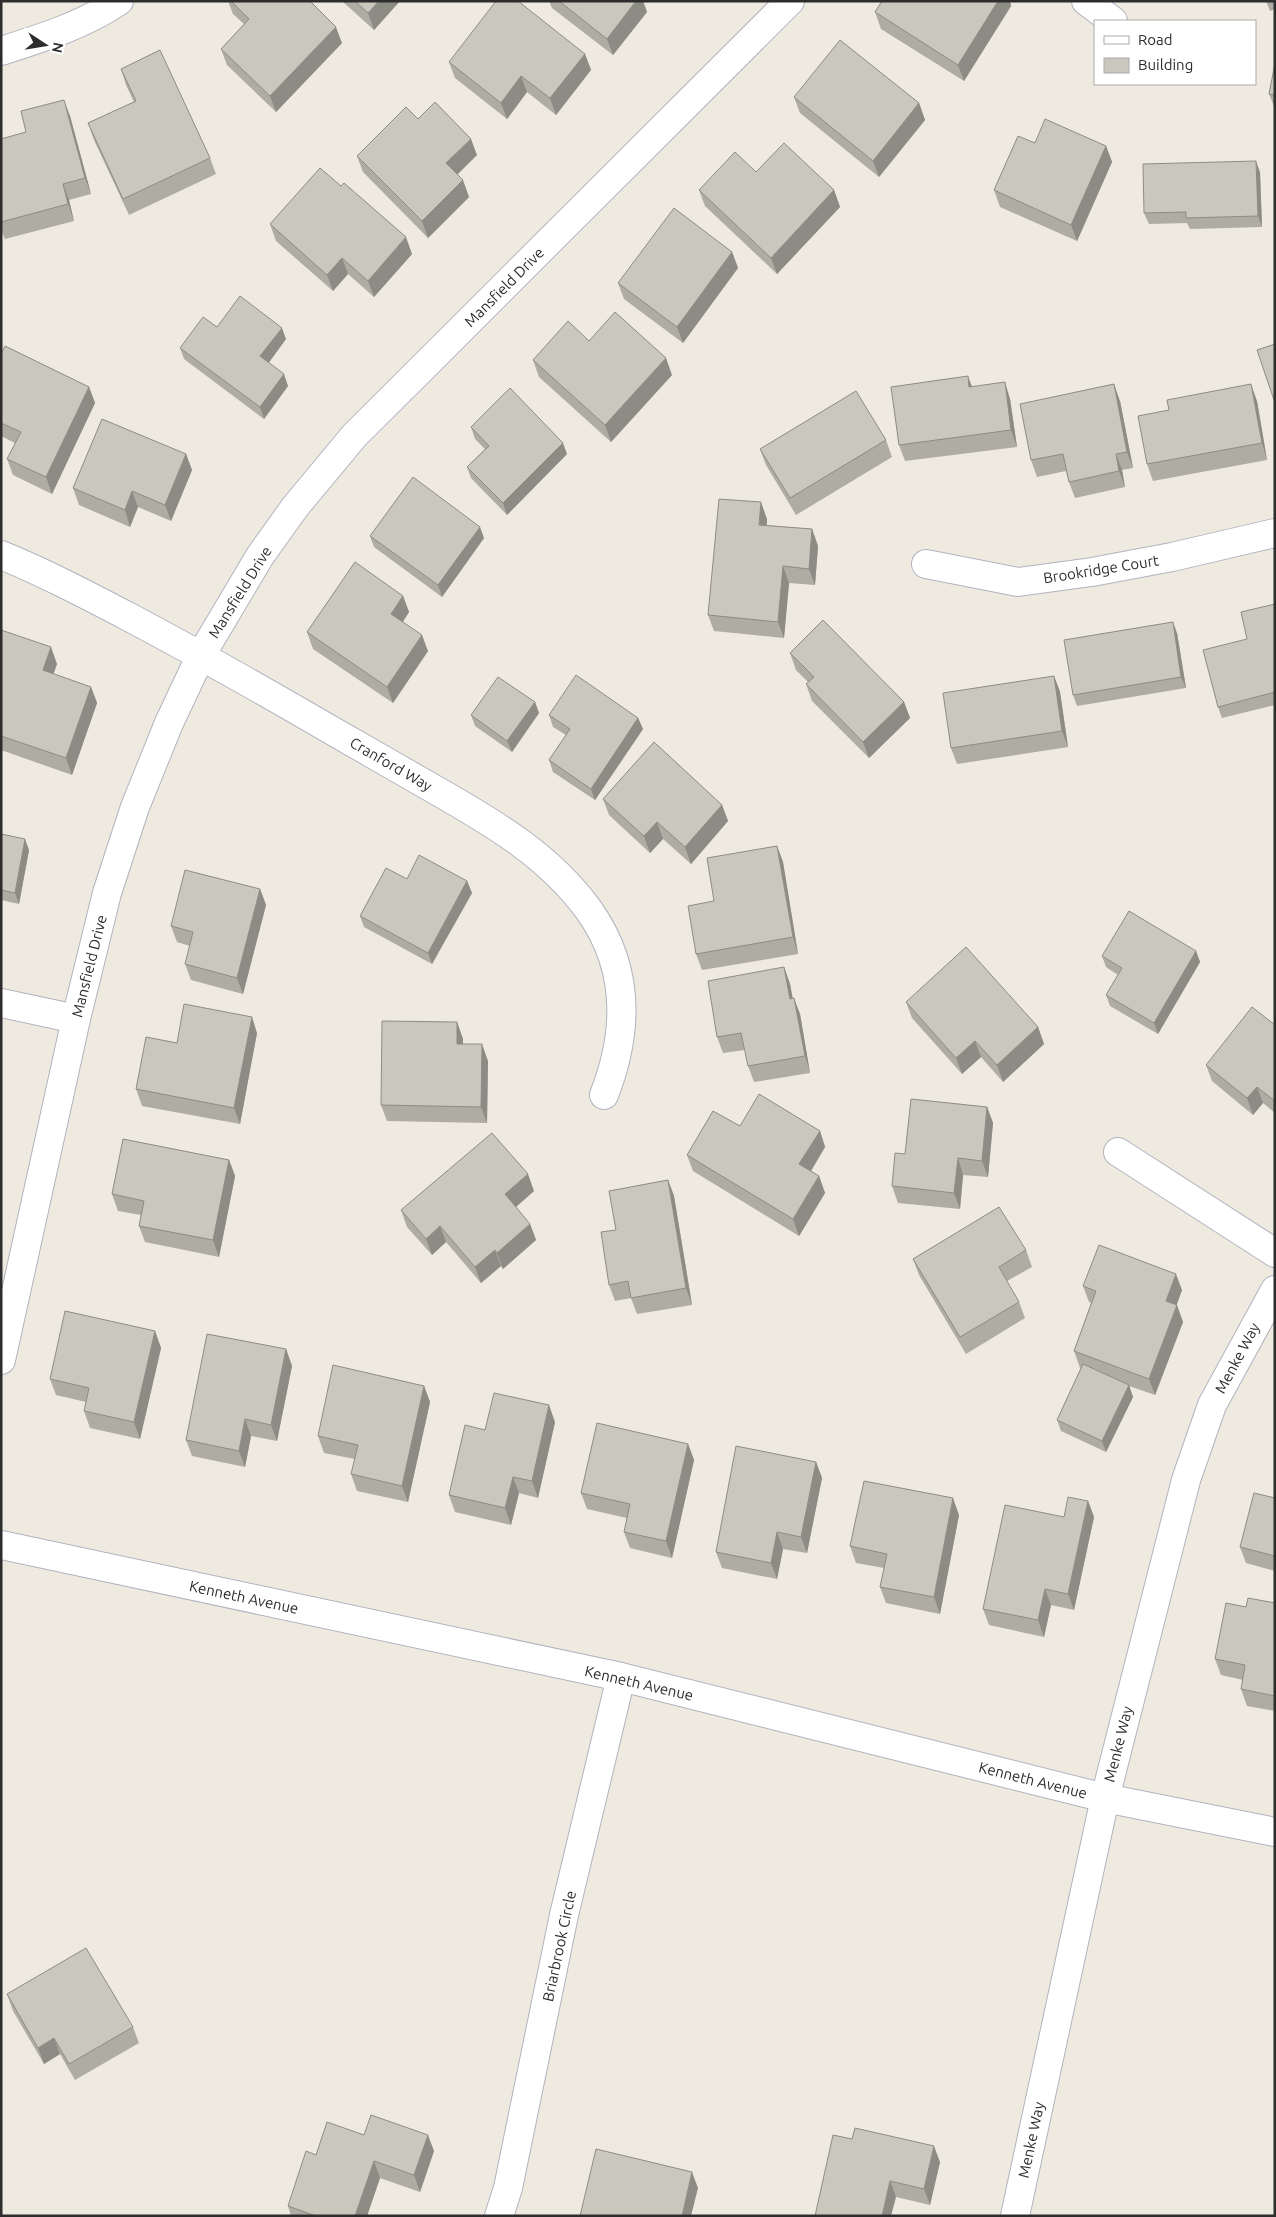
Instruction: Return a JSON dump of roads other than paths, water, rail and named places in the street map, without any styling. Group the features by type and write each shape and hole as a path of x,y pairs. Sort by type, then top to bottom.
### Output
{"street":[{"path":"1,51 51,36 107,9 119,1"},
{"name":"Mansfield Drive","path":"1,1360 76,1019 107,893 135,807 169,723 201,655 260,556 295,507 354,436 790,1"},
{"path":"1086,1 1112,20"},
{"name":"Brookridge Court","path":"926,564 1018,582 1092,572 1172,557 1275,533"},
{"name":"Cranford Way","path":"1,555 45,573 201,655 500,826 555,870 588,909 602,931 613,957 620,984 623,1012 620,1041 614,1068 604,1095"},
{"path":"1,1003 76,1019"},
{"path":"1118,1152 1275,1253"},
{"name":"Menke Way","path":"1015,2216 1105,1798 1186,1480 1212,1405 1275,1290"},
{"name":"Kenneth Avenue","path":"1,1545 621,1678 1105,1798 1275,1832"},
{"name":"Briarbrook Circle","path":"499,2216 508,2188 564,1916 621,1678"}]}
